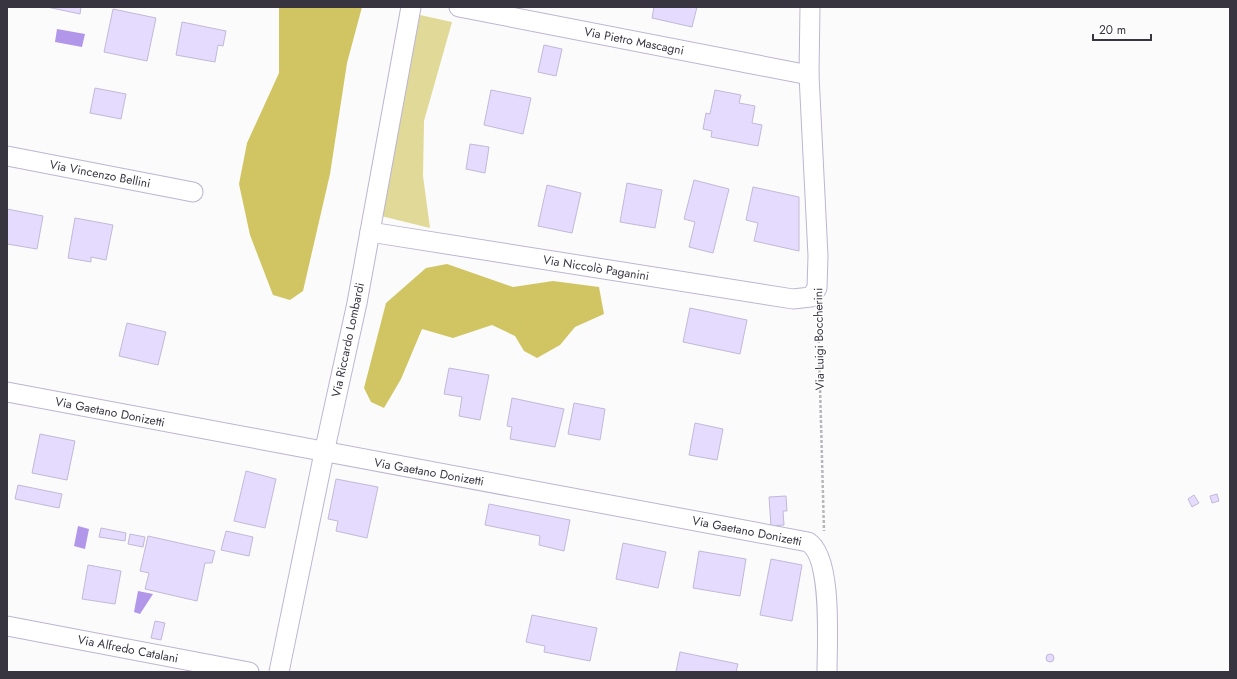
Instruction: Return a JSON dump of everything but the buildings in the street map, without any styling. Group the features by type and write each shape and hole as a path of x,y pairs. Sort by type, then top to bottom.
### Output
{"street":[{"name":"Via Riccardo Lombardi","path":"279,672 324,452 357,303 411,7"},
{"name":"Via Pietro Mascagni","path":"459,7 809,75"},
{"name":"Via Luigi Boccherini","path":"810,7 809,75 818,256 817,288"},
{"name":"Via Vincenzo Bellini","path":"7,156 194,192"},
{"name":"Via Niccolò Paganini","path":"370,232 792,300 811,297 817,288"},
{"name":"Via Gaetano Donizetti","path":"7,392 808,542 816,550 823,566 826,580 827,672"},
{"name":"Via Alfredo Catalani","path":"7,626 249,672"}],"path":[{"name":"Via Luigi Boccherini","path":"817,288 824,532"}],"shaded area":[{"path":"279,7 362,7 347,63 330,174 303,291 290,300 273,295 250,235 239,184 247,143 279,73"},
{"path":"420,15 452,22 424,121 423,176 430,228 381,216"},
{"path":"57,29 85,34 82,47 55,42"},
{"path":"447,264 513,287 553,281 599,287 604,314 575,327 560,345 537,358 524,351 515,336 492,325 453,338 422,329 401,379 384,408 371,402 364,388 386,303 426,268"},
{"path":"78,526 89,529 85,549 74,546"},
{"path":"138,591 153,594 140,614 134,612"}]}
